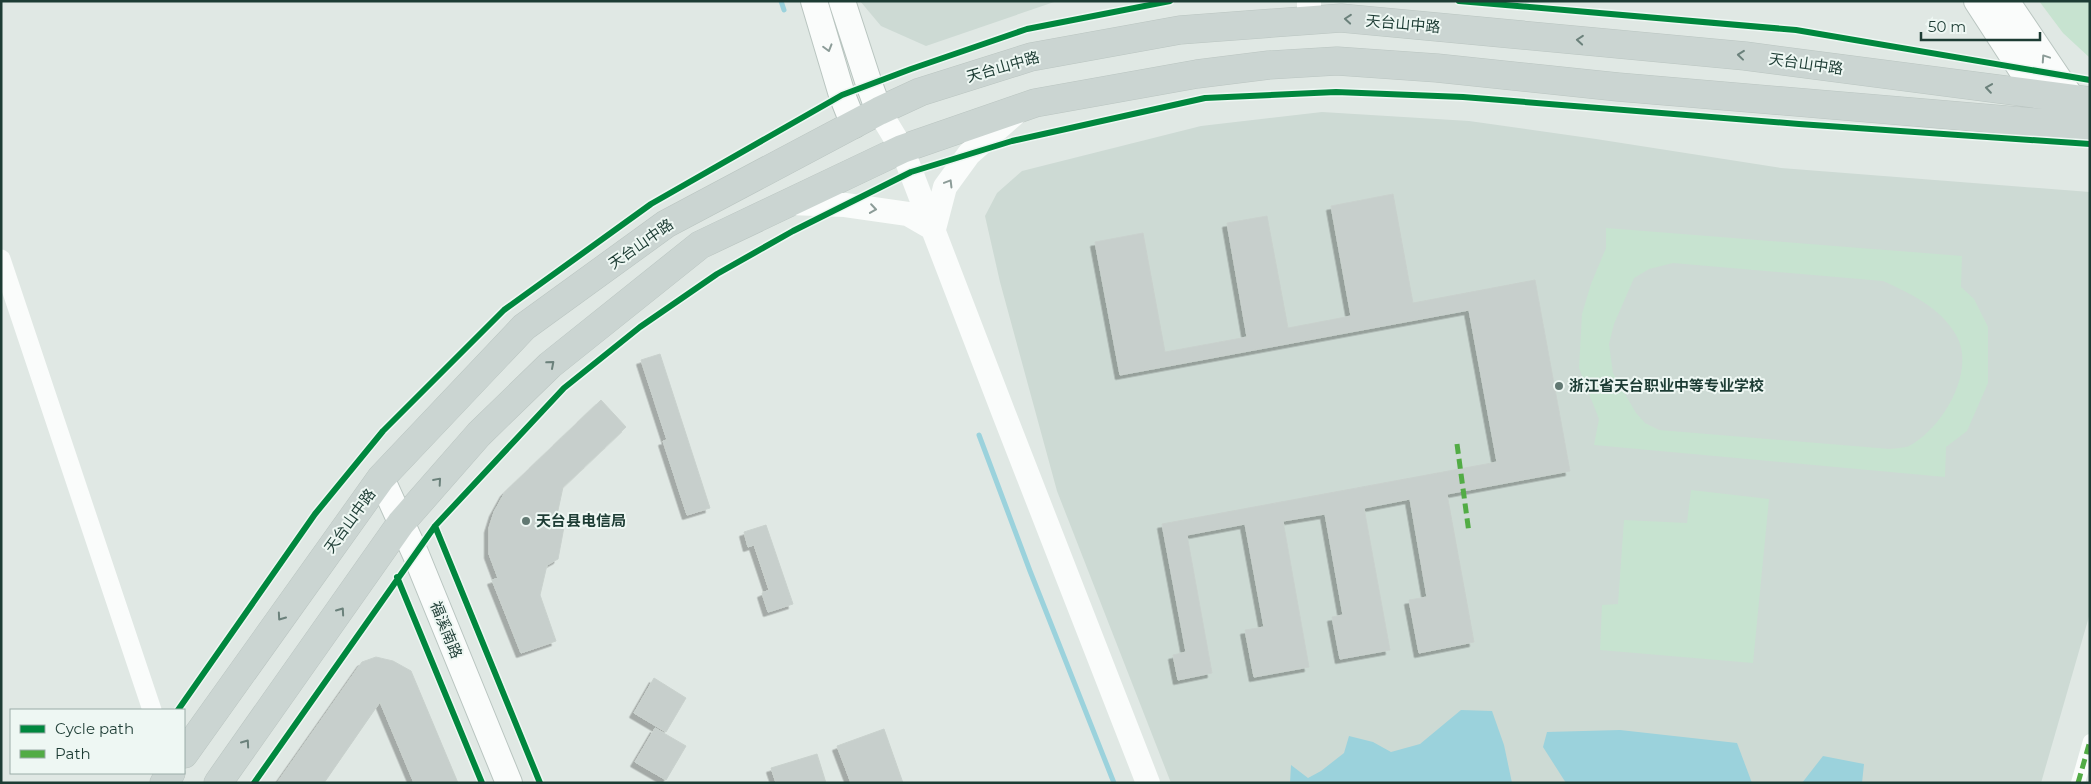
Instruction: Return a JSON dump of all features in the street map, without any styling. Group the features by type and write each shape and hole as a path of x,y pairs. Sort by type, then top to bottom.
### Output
{"main road":[{"path":"814,1 842,95 854,125"},
{"path":"842,1 879,111"},
{"path":"1977,1 2038,95"},
{"path":"2006,1 2081,100"},
{"name":"天台山中路","path":"185,751 381,478 524,328 666,224 879,111 920,92 1032,57 1180,30 1309,11 1341,18 1745,56 2081,100"},
{"path":"218,783 401,523 479,434 550,365 700,245 902,149 1035,103 1197,74 1269,65 1336,61 1437,68 1618,87 2090,127"},
{"name":"福溪南路","path":"381,478 509,783"}],"street":[{"path":"934,229 946,187 950,180 969,154 1020,109"},
{"path":"879,111 902,149 1148,783"},
{"path":"790,203 845,205 908,214 934,229"},
{"path":"1,259 152,709"},
{"path":"2078,783 2090,742"}],"shaded area":[{"path":"860,1 1057,1 926,46 881,26"},
{"name":"浙江省天台职业中等专业学校","path":"1322,112 1469,121 1781,168 2090,192 2090,613 2041,783 1171,783 1057,491 1000,282 985,216 997,193 1022,171 1201,126"}],"green space":[{"path":"2039,1 2090,1 2090,58 2063,33"},
{"path":"1606,228 1962,256 1961,287 1974,299 1988,327 1988,383 1967,431 1946,447 1945,477 1594,445 1599,419 1579,368 1582,314 1591,284 1606,248","holes":["1673,263 1883,281 1914,296 1933,309 1950,325 1961,349 1962,365 1953,398 1933,427 1909,446 1890,449 1659,430 1645,423 1636,413 1613,373 1609,344 1614,324 1634,278 1649,269"]},
{"path":"1691,490 1769,499 1753,663 1600,650 1602,605 1618,604 1624,520 1687,523"}],"water":[{"path":"1461,710 1492,711 1504,745 1512,783 1290,783 1291,765 1308,778 1321,771 1344,753 1349,736 1373,742 1391,752 1420,744"},
{"path":"1620,730 1737,743 1752,783 1566,783 1543,747 1547,732"},
{"path":"1823,756 1864,764 1862,783 1802,783"}],"building":[{"path":"1393,194 1413,303 1535,280 1570,471 1447,494 1474,642 1419,653 1409,600 1427,597 1410,499 1364,508 1390,650 1340,659 1332,617 1343,615 1325,514 1283,521 1309,667 1254,677 1245,630 1264,627 1245,524 1187,535 1212,673 1178,680 1173,655 1186,652 1162,524 1497,462 1469,310 1120,375 1095,242 1143,233 1165,352 1247,337 1227,223 1267,216 1288,328 1351,316 1331,206"},
{"path":"660,354 710,508 687,515 663,441 667,440 641,360"},
{"name":"天台县电信局","path":"601,400 626,427 563,487 557,515 564,527 558,559 547,565 540,595 556,641 521,653 492,580 498,578 489,554 489,528 494,512 505,492"},
{"path":"766,525 793,604 768,612 762,593 769,590 754,545 748,547 744,532"},
{"path":"376,657 393,661 411,671 458,783 414,783 380,702 324,783 277,783 362,662"},
{"path":"654,678 686,698 666,732 634,713"},
{"path":"655,728 686,746 666,780 635,762"},
{"path":"884,729 903,783 851,783 837,746"},
{"path":"817,754 826,783 776,783 771,768"}],"waterway":[{"path":"781,1 784,10"},
{"path":"979,435 1030,571 1114,783"}],"marked path":[{"path":"1457,444 1469,533"},
{"path":"2078,783 2090,741"}],"cycle path":[{"path":"179,709 315,514 383,431 504,310 651,204 842,95 1027,29 1170,1"},
{"path":"1459,1 1796,30 2090,80"},
{"path":"254,783 435,526 564,388 640,327 717,274 793,231 911,172 1012,141 1205,98 1336,92 1463,97 1799,124 2090,144"},
{"path":"435,526 540,783"},
{"path":"397,577 482,783"}],"place":[{"name":"浙江省天台职业中等专业学校","path":"1559,386"},
{"name":"天台县电信局","path":"526,521"}]}
